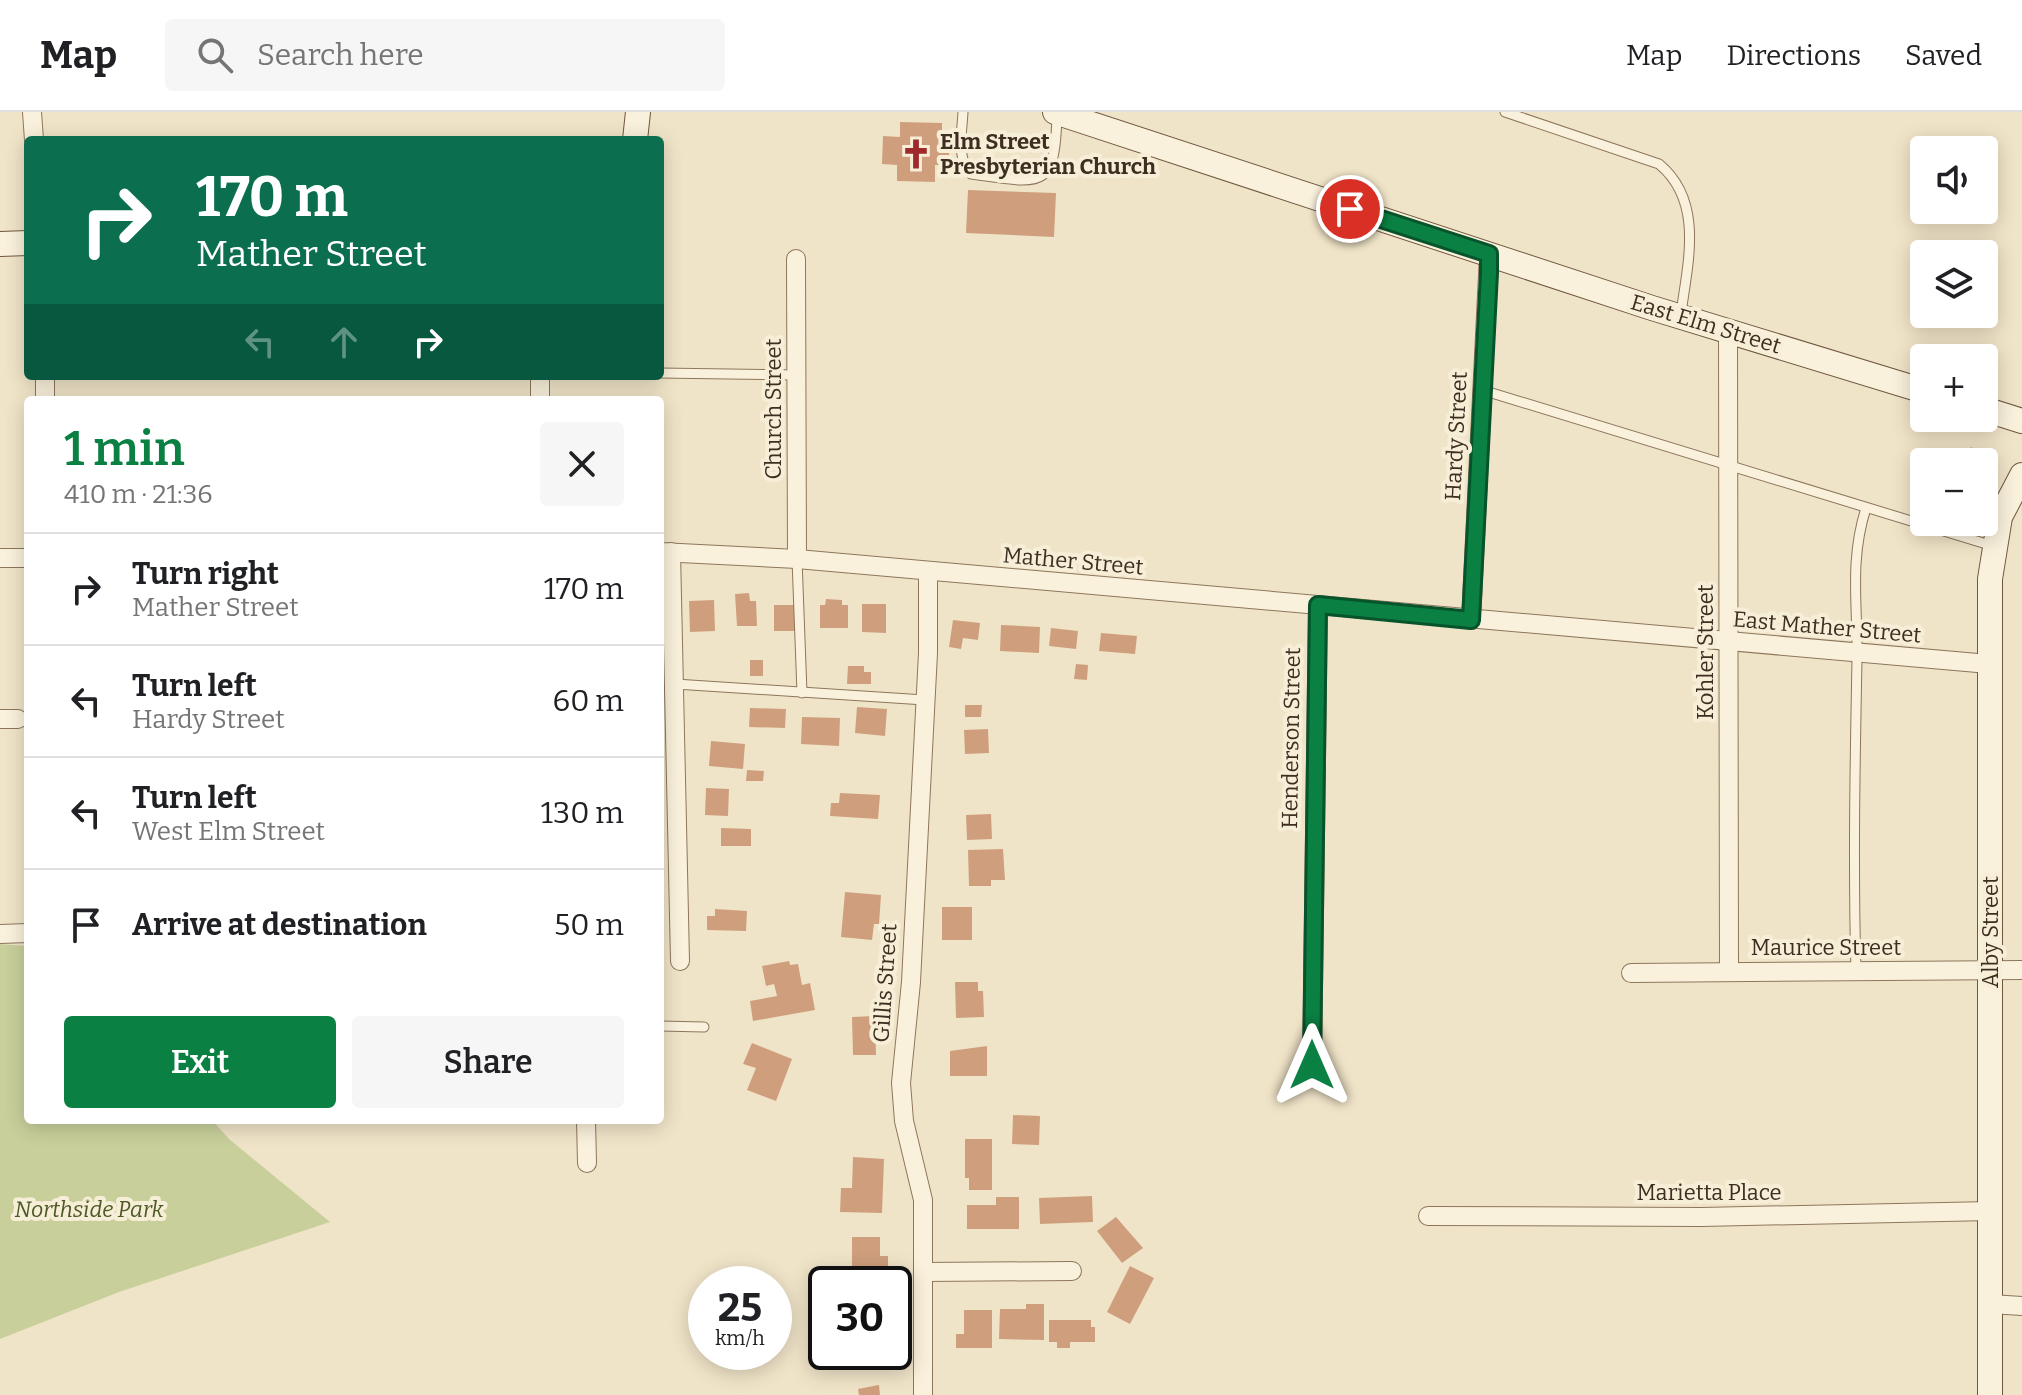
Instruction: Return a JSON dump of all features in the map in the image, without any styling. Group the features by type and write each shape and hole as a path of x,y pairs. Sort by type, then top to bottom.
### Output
{"street":[{"path":"32,112 34,136"},
{"path":"635,136 638,112"},
{"name":"East Elm Street","path":"1056,112 1680,316 1910,387"},
{"path":"0,244 24,243"},
{"name":"Hardy Street","path":"1471,620 1489,254"},
{"name":"Church Street","path":"796,259 797,559"},
{"name":"Kohler Street","path":"1728,331 1729,972"},
{"path":"1998,413 2022,421"},
{"name":"Alby Street","path":"1990,1395 1989,664 1993,546 2000,517 2022,475"},
{"path":"665,552 675,684 680,961"},
{"name":"Mather Street","path":"665,552 797,559 1471,620"},
{"path":"0,558 24,558"},
{"name":"Gillis Street","path":"923,1395 923,1200 904,1121 901,1083 911,982 928,573"},
{"name":"Henderson Street","path":"1312,1065 1318,605"},
{"name":"East Mather Street","path":"1471,620 1989,664"},
{"path":"0,934 24,933"},
{"name":"Maurice Street","path":"1631,973 2022,970"},
{"path":"586,1124 587,1163"},
{"name":"Marietta Place","path":"1428,1216 1701,1217 1991,1211"},
{"path":"923,1272 1072,1271"},
{"path":"1991,1304 2022,1306"}],"lane":[{"path":"963,112 961,155 964,166 971,174 1034,179 1050,170 1056,157 1056,112"},
{"path":"1505,112 1659,164 1676,178 1685,197 1691,240 1680,316"},
{"path":"664,373 797,375"},
{"path":"1482,390 1993,546"},
{"path":"1856,971 1853,871 1858,654 1855,540 1866,508"},
{"path":"797,559 802,693"},
{"path":"675,684 925,700"},
{"path":"664,1026 704,1027"}],"green space":[{"name":"Northside Park","path":"0,944 24,946 24,1124 216,1124 229,1139 330,1222 119,1292 0,1339"}],"building":[{"name":"Elm Street Presbyterian Church","path":"900,122 942,123 942,142 949,143 949,165 935,165 935,182 897,181 897,165 882,164 883,136 900,137"},
{"path":"968,190 1056,193 1054,237 966,233"},
{"path":"749,593 750,601 756,601 757,626 737,626 735,594"},
{"path":"826,599 842,600 842,605 848,605 848,628 820,628 820,605 825,605"},
{"path":"714,600 715,631 690,632 689,601"},
{"path":"862,604 886,604 886,633 862,632"},
{"path":"774,605 795,605 796,631 774,631"},
{"path":"953,620 980,623 978,640 963,638 961,649 949,647"},
{"path":"1001,625 1040,627 1039,653 1000,651"},
{"path":"1051,628 1078,631 1076,649 1049,646"},
{"path":"1101,633 1137,636 1135,654 1099,651"},
{"path":"750,660 763,660 763,676 750,676"},
{"path":"1076,664 1088,665 1087,680 1074,679"},
{"path":"848,666 864,666 864,672 871,672 871,684 847,684"},
{"path":"965,705 982,705 981,717 965,717"},
{"path":"857,707 887,709 885,736 855,733"},
{"path":"750,708 786,709 785,728 749,727"},
{"path":"802,717 840,718 839,746 801,744"},
{"path":"988,729 989,753 965,754 964,730"},
{"path":"711,741 745,744 743,769 709,766"},
{"path":"747,770 764,771 763,781 746,781"},
{"path":"706,788 729,789 728,816 705,815"},
{"path":"840,793 880,795 878,819 830,816 831,803 839,803"},
{"path":"991,814 992,839 967,840 966,815"},
{"path":"721,828 751,829 751,846 721,846"},
{"path":"1003,849 1005,880 991,880 991,886 969,886 968,850"},
{"path":"845,892 881,895 879,924 874,924 872,940 841,937"},
{"path":"942,907 972,907 972,940 942,940"},
{"path":"715,909 747,911 746,931 707,930 707,916 715,916"},
{"path":"789,961 790,965 798,964 802,985 810,983 815,1010 753,1021 750,1001 777,996 774,984 766,986 762,966"},
{"path":"955,982 978,982 978,991 983,991 984,1017 956,1018"},
{"path":"875,1016 876,1055 853,1055 852,1017"},
{"path":"752,1043 792,1059 776,1101 747,1090 756,1068 743,1064"},
{"path":"987,1046 987,1076 950,1076 950,1051"},
{"path":"1013,1115 1040,1116 1039,1145 1012,1144"},
{"path":"965,1139 992,1139 992,1190 969,1190 969,1178 965,1178"},
{"path":"853,1157 884,1159 882,1213 840,1212 841,1188 852,1188"},
{"path":"1092,1196 1093,1222 1040,1224 1039,1198"},
{"path":"996,1197 1019,1197 1019,1229 967,1229 967,1205 996,1205"},
{"path":"1116,1217 1143,1248 1122,1263 1097,1231"},
{"path":"852,1237 880,1237 880,1256 888,1256 888,1266 852,1266"},
{"path":"1130,1266 1154,1278 1130,1324 1107,1312"},
{"path":"1026,1304 1044,1304 1044,1340 999,1339 1000,1309 1026,1309"},
{"path":"964,1310 992,1310 992,1348 956,1348 956,1334 964,1334"},
{"path":"1049,1320 1091,1320 1091,1327 1095,1327 1095,1342 1070,1342 1070,1348 1057,1348 1057,1342 1049,1342"},
{"path":"879,1385 880,1395 859,1395 858,1389"}],"place":[{"name":"Elm Street Presbyterian Church","path":"916,154"}],"route":[{"path":"1312,1065 1312,837 1318,605 1471,620 1489,273 1489,254 1350,209"}]}
